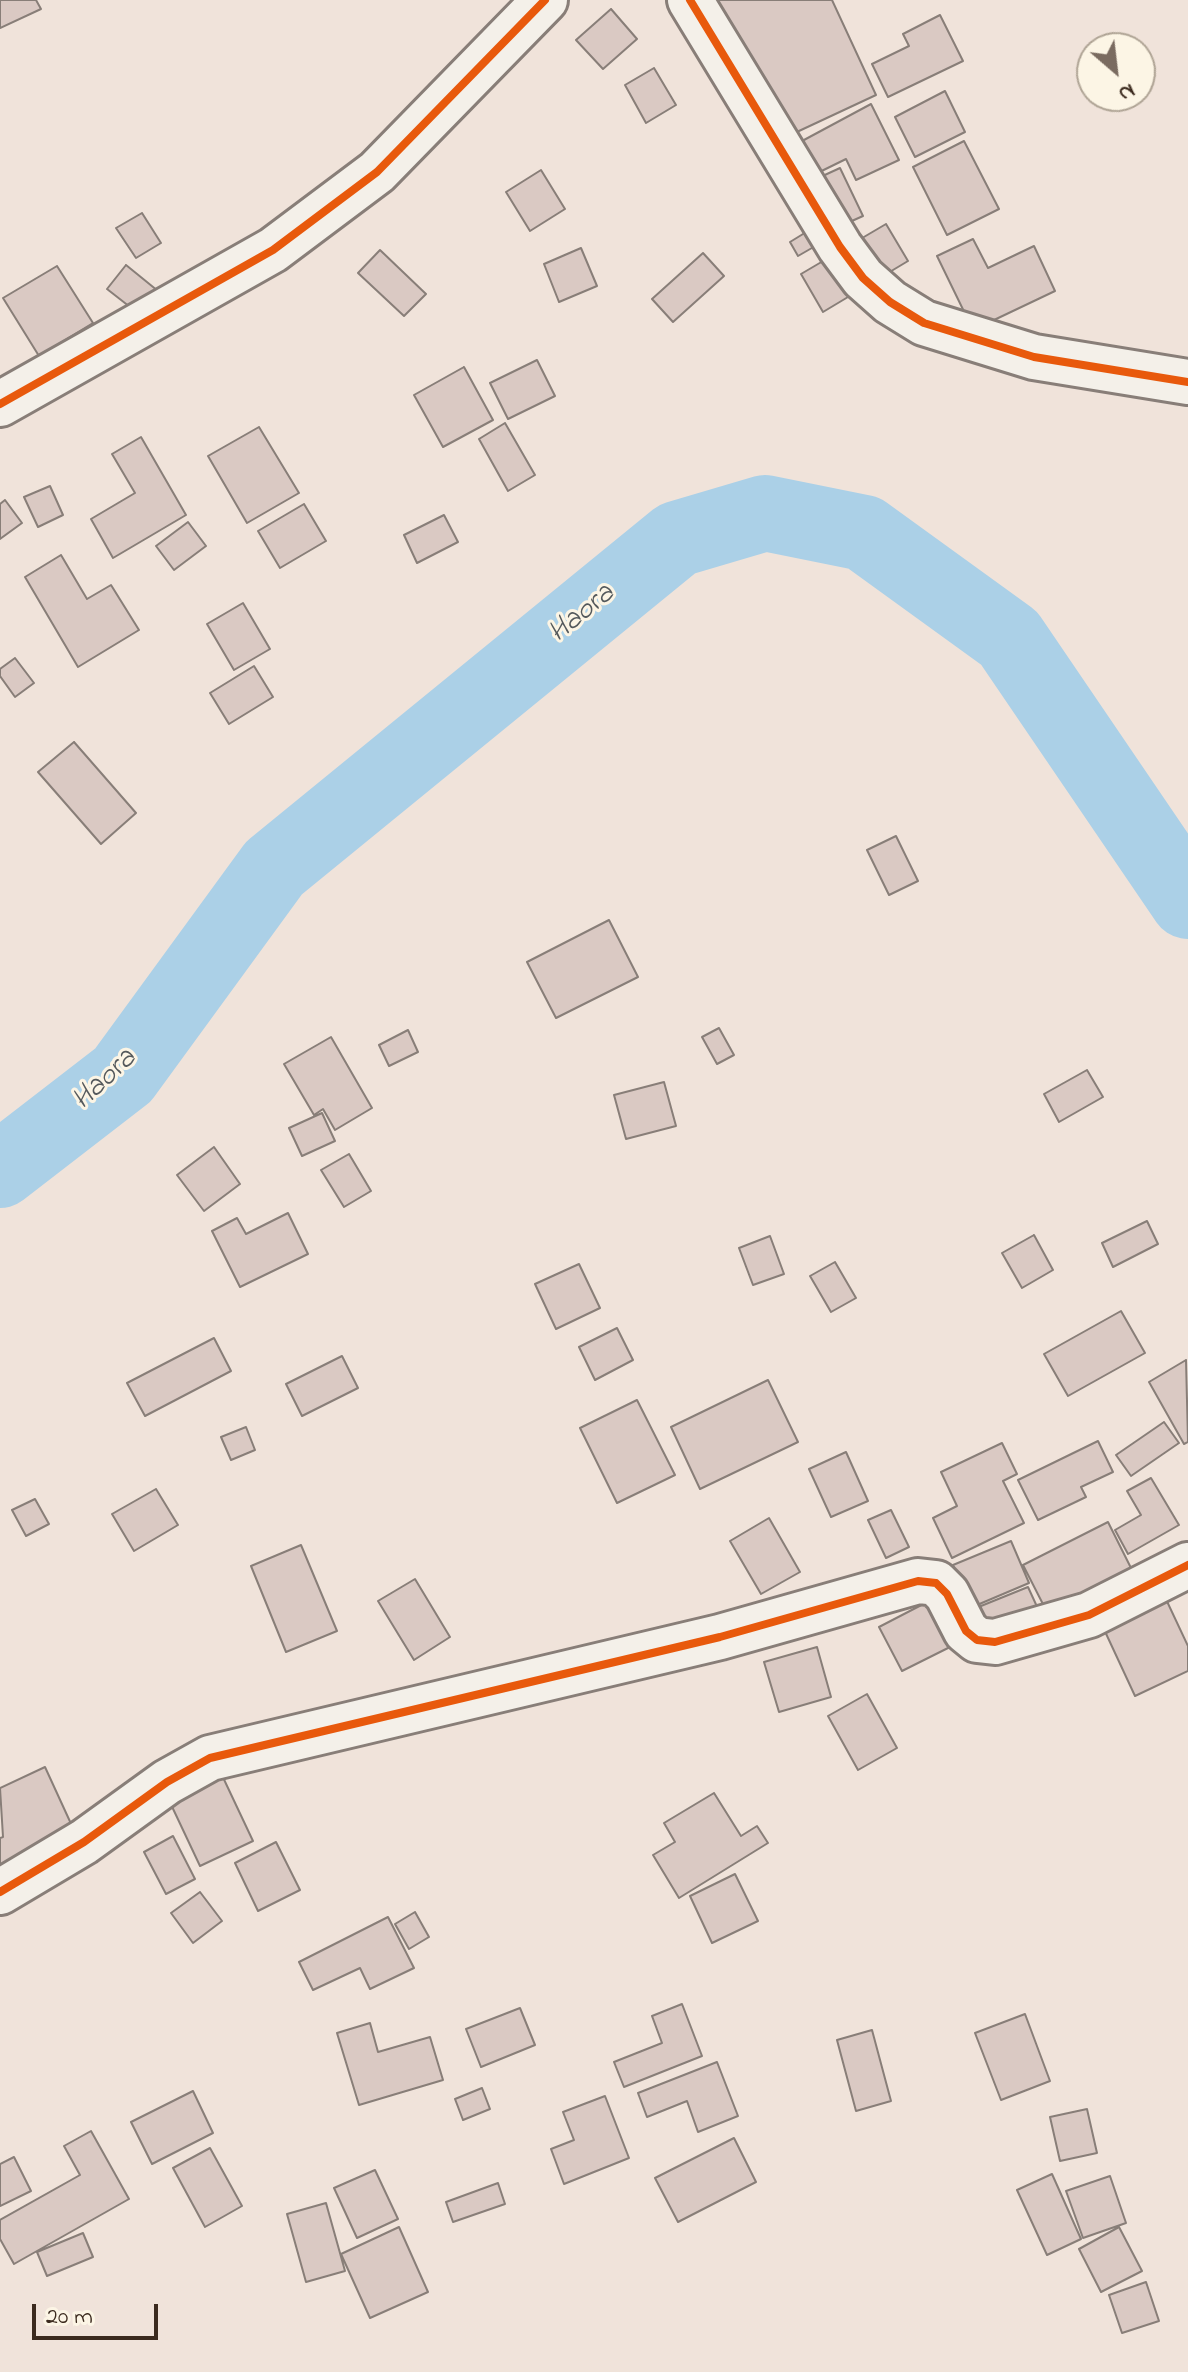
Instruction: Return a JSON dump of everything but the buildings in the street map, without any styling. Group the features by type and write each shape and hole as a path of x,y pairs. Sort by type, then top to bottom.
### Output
{"street":[{"path":"0,404 273,250 377,172 545,0"},
{"path":"690,0 840,247 863,278 890,302 924,323 1034,357 1188,382"},
{"path":"0,1892 210,1758 720,1637 918,1581 936,1583 947,1594 966,1631 977,1640 995,1642 1089,1615 1188,1565"}],"waterway":[{"name":"Haora","path":"0,1170 123,1075 274,868 677,539 765,513 864,533 1009,638 1188,901"}],"cycle path":[{"path":"0,404 273,250 377,172 545,0"},
{"path":"690,0 840,247 863,278 890,302 924,323 1034,357 1188,382"},
{"path":"0,1892 84,1842 167,1782 210,1758 720,1637 918,1581 936,1583 947,1594 966,1631 977,1640 995,1642 1089,1615 1188,1565"}]}
